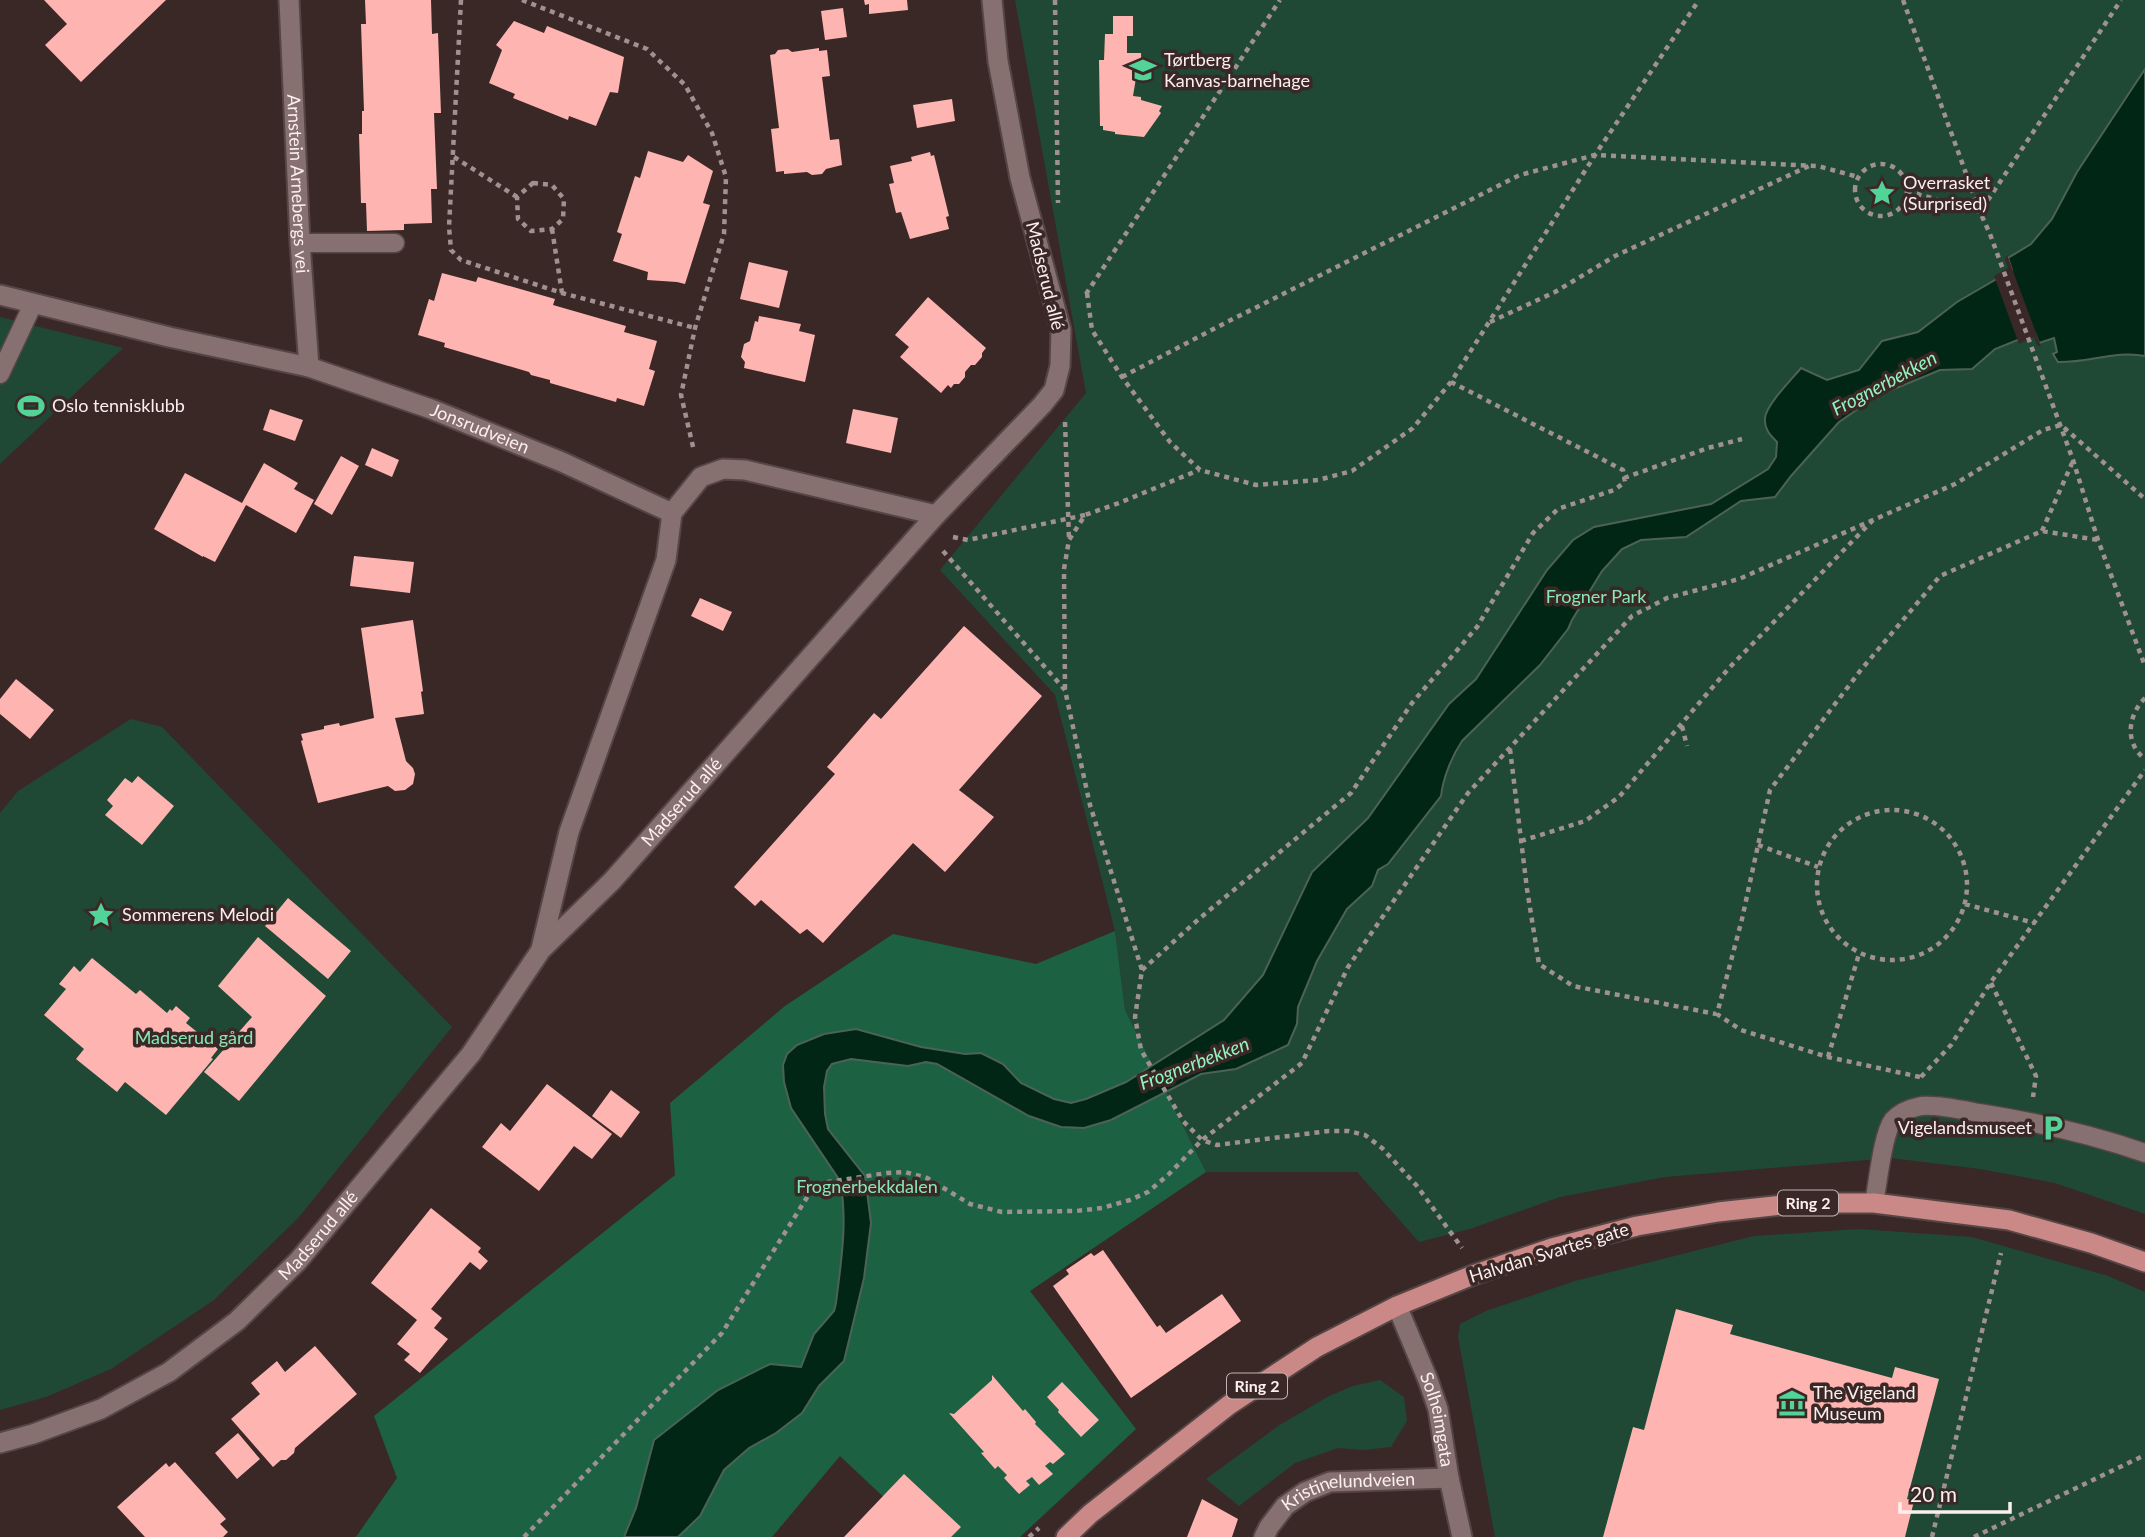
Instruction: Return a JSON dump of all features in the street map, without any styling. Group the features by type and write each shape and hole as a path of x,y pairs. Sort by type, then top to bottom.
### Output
{"main road":[{"name":"Halvdan Svartes gate","path":"1066,1537 1090,1514 1229,1405 1317,1347 1397,1306 1473,1275 1539,1252 1637,1226 1718,1212 1801,1203 1874,1203 2009,1220 2091,1243 2145,1262"}],"street":[{"name":"Arnstein Arnebergs vei","path":"289,0 300,243 309,367"},
{"name":"Madserud allé","path":"0,1443 101,1409 169,1372 237,1321 298,1261 471,1054 541,950 612,881 936,515 1054,390 1060,366 1060,330 1020,178 998,61 992,0"},
{"name":"Jonsrudveien","path":"0,295 309,367 431,408 562,462 672,513"},
{"path":"541,950 569,832 666,560 672,513 701,477 723,469 745,470 936,515"},
{"name":"Solheimgata","path":"1397,1306 1428,1380 1437,1409 1462,1537"},
{"name":"Kristinelundveien","path":"1264,1537 1285,1506 1305,1492 1330,1482 1449,1478"}],"lane":[{"path":"300,243 396,243"},
{"path":"0,374 33,304"},
{"path":"1874,1203 1892,1122 1903,1111 1923,1106 2030,1121 2145,1153"}],"path":[{"path":"461,0 449,227 451,250 461,260 562,293 695,328"},
{"path":"522,0 648,49 685,85 712,133 726,177 724,234 695,328 681,394 701,477"},
{"path":"1055,0 1058,206"},
{"path":"1280,0 1087,293 1092,330 1122,377 1170,442 1200,470 1256,485 1318,480 1352,471 1413,428 1451,382 1595,155 1699,0"},
{"path":"1903,0 2061,425 2098,540 2145,666"},
{"path":"1980,212 2121,0"},
{"path":"1122,377 1520,175 1595,155 1810,166 1858,177"},
{"path":"454,157 517,197"},
{"path":"1888,164 1902,174 1907,191 1906,199 1895,212 1887,215 1870,214 1863,209 1855,194 1858,177 1871,166 1888,164"},
{"path":"1488,323 1555,292 1615,256 1810,166"},
{"path":"533,183 552,185 564,199 563,219 552,229 531,231 518,219 517,197 533,183"},
{"path":"1907,191 1980,212"},
{"path":"552,229 562,293"},
{"path":"1142,970 1200,918 1352,793 1412,703 1477,627 1533,533 1558,509 1615,490 1625,482 1623,470 1451,382"},
{"path":"1054,390 1064,405 1069,540 1064,569 1065,690 1090,805 1142,970 1135,1017 1141,1050 1183,1121 1202,1140 1217,1145 1329,1131 1365,1135 1382,1148 1417,1186 1459,1242"},
{"path":"2061,425 2145,499"},
{"path":"524,1537 722,1333 811,1191 828,1182 905,1172 927,1178 970,1204 1002,1212 1102,1208 1149,1192 1202,1140 1301,1063 1348,967 1468,793 1632,616 1667,598 1740,579 1955,484 2043,430 2061,425"},
{"path":"1624,478 1708,448 1742,439"},
{"path":"2042,531 2073,460"},
{"path":"921,532 968,540 1085,515 1200,470"},
{"path":"1069,540 1085,515"},
{"path":"1521,841 1585,821 1619,797 1729,668 1876,517"},
{"path":"1717,1014 1742,919 1770,790 1860,671 1940,576 2042,531 2098,540"},
{"path":"921,532 944,552 1065,690"},
{"path":"2145,698 2136,708 2130,732 2133,745 2145,760"},
{"path":"1682,726 1687,746"},
{"path":"1510,748 1539,964 1573,986 1717,1014 1741,1030 1828,1057 1921,1077 1951,1045 1990,982 2145,771"},
{"path":"1887,809 1911,812 1933,821 1950,837 1963,858 1968,881 1965,904 1954,928 1935,947 1911,958 1885,961 1859,954 1842,942 1828,926 1819,908 1816,887 1818,867 1827,845 1843,826 1864,814 1887,809"},
{"path":"1758,845 1818,867"},
{"path":"1965,904 2034,923"},
{"path":"1828,1057 1859,954"},
{"path":"1990,982 2036,1076 2030,1121"},
{"path":"1931,1537 2001,1253"},
{"path":"1974,1537 2145,1455"}],"green space":[{"name":"Frogner Park","path":"1015,0 2145,0 2145,1214 2055,1183 1980,1169 1891,1158 1665,1177 1560,1197 1470,1229 1419,1242 1357,1172 1206,1172 1125,1010 1115,931 1055,695 940,570 1086,393"},
{"name":"Oslo tennisklubb","path":"0,317 123,348 0,464"},
{"name":"Madserud gård","path":"131,719 162,727 452,1027 299,1217 214,1300 111,1369 46,1397 0,1410 0,813 18,791"},
{"name":"Frognerbekkdalen","path":"1115,931 1125,1010 1206,1172 1030,1291 1136,1429 1020,1537 926,1537 840,1456 772,1537 356,1537 397,1478 374,1416 675,1175 670,1103 785,1006 893,934 1036,964"},
{"path":"1859,1229 1972,1237 2108,1276 2145,1292 2145,1537 1495,1537 1458,1337 1460,1324 1486,1311 1575,1281 1754,1236"},
{"path":"1380,1380 1404,1397 1407,1421 1391,1447 1363,1450 1338,1448 1295,1463 1239,1506 1206,1479 1278,1426 1329,1396 1353,1386"}],"water":[{"name":"Frognerbekken","path":"2145,69 2145,356 2124,355 2058,362 2053,354 2057,352 2054,338 2039,343 2035,333 1995,349 1972,369 1940,370 1877,396 1839,422 1775,497 1741,501 1686,537 1641,540 1622,549 1602,571 1568,629 1540,665 1462,741 1448,767 1441,796 1388,864 1378,870 1372,886 1347,909 1317,961 1298,1007 1297,1024 1288,1045 1236,1069 1201,1074 1111,1120 1084,1128 1061,1127 1029,1116 937,1064 926,1062 908,1066 851,1059 832,1064 827,1071 824,1087 828,1129 865,1176 871,1223 864,1278 844,1361 819,1386 802,1413 776,1433 749,1448 724,1470 700,1516 678,1537 624,1537 636,1508 654,1440 718,1390 770,1364 801,1367 814,1334 834,1311 843,1242 840,1181 791,1108 784,1082 783,1065 787,1054 797,1045 824,1034 856,1029 921,1047 965,1054 981,1053 1003,1064 1021,1083 1054,1099 1071,1103 1126,1082 1224,1020 1263,975 1312,872 1368,818 1449,704 1476,679 1547,570 1573,540 1594,527 1711,504 1768,469 1776,457 1777,442 1767,429 1766,413 1774,399 1801,368 1827,380 1859,370 1882,341 1918,332 1957,302 2012,270 2008,258 2031,244 2052,219 2077,172"}],"pier":[{"path":"2007,255 2041,347 2037,345 2034,337 2019,344 1994,276 2008,268 2005,259"}],"building":[{"path":"44,0 166,0 81,82 45,45 67,24"},
{"path":"365,0 431,0 432,34 438,33 441,113 434,113 437,189 431,189 432,223 404,224 404,230 367,231 366,203 361,203 359,134 362,134 364,111 361,24 366,24"},
{"path":"864,0 907,0 908,10 869,14 869,4 865,5"},
{"path":"843,8 847,37 825,40 821,11"},
{"path":"1113,16 1133,16 1133,36 1127,36 1127,53 1141,53 1142,78 1136,78 1133,96 1162,106 1159,111 1161,113 1144,137 1115,134 1103,130 1103,126 1100,126 1099,60 1104,60 1105,34 1113,34"},
{"path":"514,21 544,33 547,26 624,57 618,93 610,92 596,126 569,116 568,120 513,98 515,94 489,83 502,50 496,45"},
{"path":"819,48 819,51 827,50 830,76 822,77 830,140 839,139 842,165 826,169 822,174 776,172 771,129 779,128 770,55 778,50 788,49 792,52"},
{"path":"952,99 955,121 917,128 913,105"},
{"path":"648,151 683,162 688,155 713,171 703,203 710,205 685,284 647,280 648,272 613,261 622,234 617,232 635,176 640,178"},
{"path":"930,152 931,156 934,155 949,216 946,217 949,229 910,239 901,212 896,213 889,184 894,183 890,166 912,161 911,157"},
{"path":"749,262 788,271 779,308 740,299"},
{"path":"442,273 476,282 478,277 555,299 553,305 626,326 624,332 657,341 649,369 655,371 644,406 617,398 616,402 550,383 550,380 529,372 444,347 445,343 418,335 429,299 434,301"},
{"path":"928,297 986,348 975,365 971,365 965,372 965,377 959,384 954,384 951,388 948,385 941,393 900,357 909,347 895,335"},
{"path":"759,316 801,324 799,331 815,335 805,382 744,368 745,362 741,357 744,344 750,341"},
{"path":"270,409 303,420 295,441 263,430"},
{"path":"853,409 898,418 891,453 846,443"},
{"path":"372,448 399,460 392,477 365,465"},
{"path":"341,456 359,466 332,515 314,504"},
{"path":"264,463 298,483 294,489 314,500 296,533 246,505 215,562 154,529 185,473 242,503"},
{"path":"354,556 414,562 410,593 350,586"},
{"path":"700,598 732,612 723,631 691,616"},
{"path":"413,620 424,714 395,718 406,761 415,774 413,784 405,790 395,791 388,786 318,803 301,734 324,729 324,726 339,723 340,726 374,718 361,628"},
{"path":"964,626 1042,696 959,790 994,817 945,872 913,843 823,943 807,929 800,934 761,900 755,906 734,887 835,774 827,767 874,713 881,719"},
{"path":"16,679 54,710 30,739 0,714 0,699"},
{"path":"138,776 174,806 142,845 105,815 113,806 107,800 125,778 132,783"},
{"path":"288,898 351,951 328,979 265,926"},
{"path":"258,937 326,996 239,1101 204,1072 252,1017 218,986"},
{"path":"92,958 136,994 140,990 167,1013 176,1006 190,1018 186,1023 218,1049 211,1058 213,1059 166,1115 125,1082 117,1092 76,1059 84,1049 44,1015 66,989 59,984 74,966 80,972"},
{"path":"547,1084 612,1134 592,1159 574,1146 539,1191 482,1147 501,1123 510,1131"},
{"path":"611,1090 640,1112 621,1138 592,1116"},
{"path":"431,1208 481,1248 478,1252 488,1261 480,1270 470,1262 431,1309 442,1318 434,1328 448,1339 420,1373 404,1360 410,1354 397,1344 417,1320 371,1283"},
{"path":"1103,1250 1157,1327 1160,1325 1166,1333 1222,1294 1241,1321 1131,1398 1053,1286 1069,1274 1066,1270 1091,1253 1094,1256"},
{"name":"The Vigeland Museum","path":"1676,1309 1733,1325 1730,1334 1892,1378 1895,1367 1939,1379 1907,1499 1914,1501 1905,1537 1603,1537 1633,1427 1644,1430"},
{"path":"315,1346 357,1394 295,1448 294,1453 286,1460 281,1460 273,1467 231,1419 260,1394 251,1383 277,1361 285,1372"},
{"path":"992,1375 1065,1454 1053,1464 1050,1462 1045,1466 1053,1474 1039,1485 1032,1477 1026,1481 1030,1485 1019,1494 1004,1478 1007,1475 998,1466 995,1469 981,1453 984,1452 949,1413 954,1414 992,1380"},
{"path":"1062,1382 1099,1420 1081,1437 1047,1397"},
{"path":"238,1433 260,1459 237,1479 215,1453"},
{"path":"175,1462 226,1519 220,1524 228,1532 223,1537 145,1537 117,1507 166,1463 169,1467"},
{"path":"904,1474 961,1527 951,1537 844,1537"},
{"path":"1202,1499 1238,1519 1232,1537 1187,1537"}],"place":[{"name":"Tørtberg Kanvas-barnehage","path":"1143,70"},
{"name":"Overrasket (Surprised)","path":"1882,193"},
{"name":"Oslo tennisklubb","path":"31,406"},
{"name":"Sommerens Melodi","path":"101,915"},
{"name":"Vigelandsmuseet","path":"2053,1128"},
{"name":"The Vigeland Museum","path":"1792,1403"}]}
